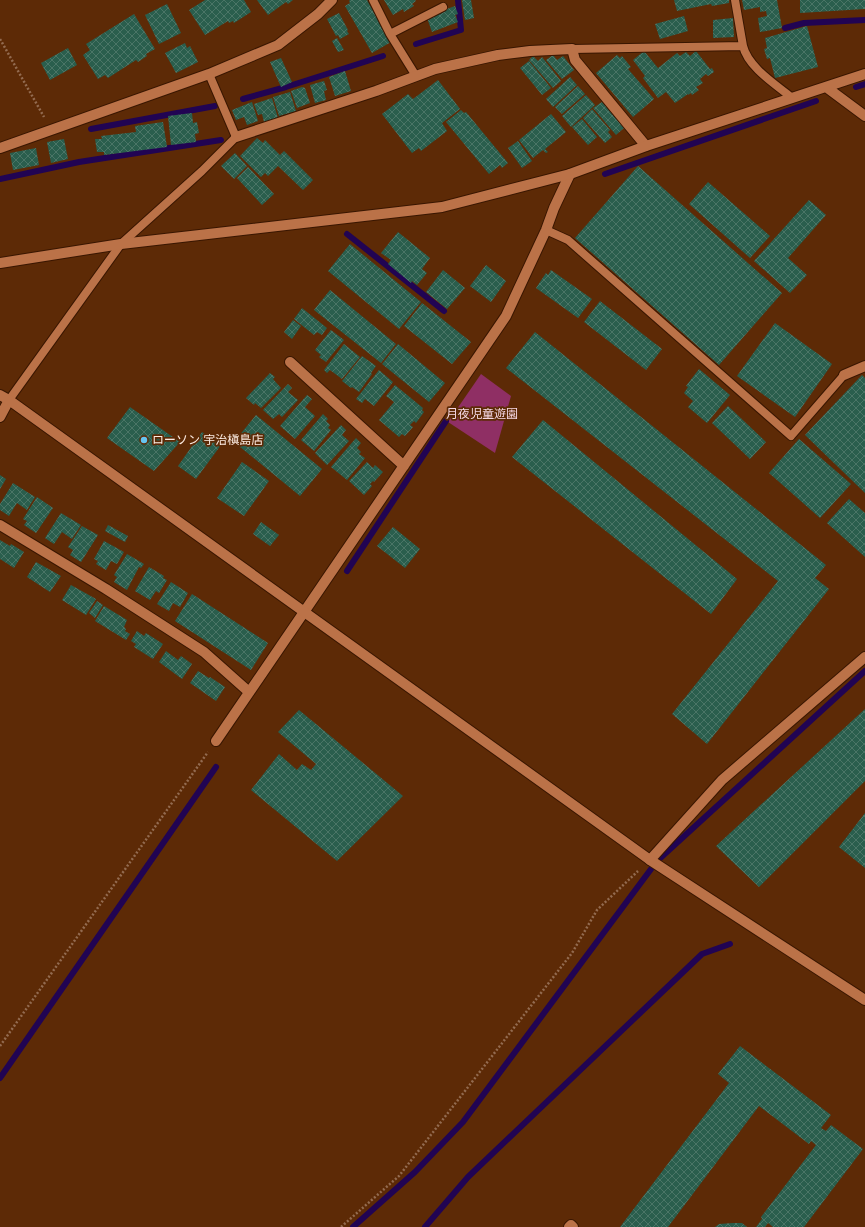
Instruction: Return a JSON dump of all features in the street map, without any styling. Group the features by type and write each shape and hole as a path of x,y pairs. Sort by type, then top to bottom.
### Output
{"street":[{"path":"0,148 209,74 278,45 318,14 332,0"},
{"path":"236,137 376,91 435,69 498,55 530,50 572,49 575,60 646,146"},
{"path":"0,263 121,244 442,207 570,174 646,146 791,97 865,74"},
{"path":"826,87 865,116"},
{"path":"216,741 506,316 570,174"},
{"path":"290,362 404,466"},
{"path":"844,375 865,366"},
{"path":"0,395 650,860 865,1000"},
{"path":"0,417 9,400"},
{"path":"0,524 106,589 204,652 249,692"},
{"path":"650,860 722,780 865,657"},
{"path":"569,1227 571,1225 573,1227"}],"lane":[{"path":"373,0 390,34 416,76"},
{"path":"735,0 745,54 751,63 791,97"},
{"path":"390,34 443,7"},
{"path":"572,49 743,46"},
{"path":"9,400 121,244 202,172 236,137 209,74"},
{"path":"546,230 568,240 791,436 844,375"}],"path":[{"path":"0,39 51,129"},
{"path":"0,1046 216,741"},
{"path":"341,1227 399,1176 572,953 597,910 650,860"}],"green space":[{"name":"月夜児童遊園","path":"481,374 511,396 495,453 448,422"}],"building":[{"path":"205,0 244,0 251,12 234,23 233,21 229,23 228,21 205,35 189,10"},
{"path":"257,0 293,0 288,4 286,2 268,15"},
{"path":"350,0 367,0 391,42 372,53 345,6 350,3"},
{"path":"384,0 416,1 412,4 414,6 404,12 403,9 393,15"},
{"path":"462,0 471,0 474,18 465,20"},
{"path":"674,0 729,0 729,3 712,6 711,4 677,11"},
{"path":"742,0 777,0 782,28 760,32 758,18 767,16 766,11 760,12 760,7 744,10"},
{"path":"800,0 865,0 865,9 800,13"},
{"path":"167,4 181,33 159,44 145,15"},
{"path":"455,6 458,14 455,15 458,22 432,32 427,18 433,14"},
{"path":"339,13 349,34 340,39 338,35 336,36 327,19"},
{"path":"134,14 155,49 146,54 147,56 138,62 136,60 108,78 105,75 98,79 83,55 90,50 86,44"},
{"path":"684,16 688,31 660,39 655,24"},
{"path":"733,18 734,37 713,38 713,20"},
{"path":"807,26 818,67 775,78 770,58 767,59 764,49 767,48 765,38"},
{"path":"337,38 344,50 338,52 332,41"},
{"path":"185,43 187,48 190,46 198,62 176,73 165,53"},
{"path":"68,48 77,65 50,80 41,63"},
{"path":"644,51 658,68 677,53 680,56 686,52 690,56 696,51 714,72 708,76 706,74 700,79 703,83 696,87 699,90 692,95 691,93 688,94 675,103 666,92 658,98 643,78 645,76 633,60"},
{"path":"553,55 557,60 563,56 574,70 562,79 546,60"},
{"path":"617,55 620,58 622,56 631,67 628,69 654,99 633,117 596,73"},
{"path":"533,56 538,61 542,57 561,81 553,88 529,60"},
{"path":"281,58 292,82 281,87 270,62"},
{"path":"529,61 551,88 542,95 520,68"},
{"path":"345,71 351,91 335,96 329,77"},
{"path":"570,77 577,85 553,107 546,99"},
{"path":"438,80 460,109 442,123 447,131 421,151 419,148 412,153 382,114 408,94 413,99"},
{"path":"324,81 327,90 324,91 326,100 315,103 310,85"},
{"path":"578,86 585,94 562,114 555,107"},
{"path":"302,87 305,88 310,103 297,108 291,91"},
{"path":"290,92 296,111 279,116 273,97"},
{"path":"586,95 595,105 571,127 562,116"},
{"path":"272,98 278,118 264,122 262,114 258,115 254,104"},
{"path":"252,102 258,121 247,125 244,117 236,120 232,110"},
{"path":"602,102 624,128 616,135 593,108"},
{"path":"592,109 610,130 608,132 612,137 605,143 583,118"},
{"path":"461,110 464,113 466,112 508,163 502,168 500,165 489,174 446,122"},
{"path":"192,113 193,123 197,122 199,133 195,134 196,142 171,145 168,116"},
{"path":"551,114 566,132 545,149 548,152 546,153 543,150 533,158 519,140"},
{"path":"582,119 597,137 588,145 572,127"},
{"path":"163,122 167,147 104,155 104,152 97,152 95,139 102,139 101,136 136,132 135,126"},
{"path":"257,138 263,143 265,140 280,155 284,151 313,180 303,190 278,166 268,176 265,173 261,177 240,156"},
{"path":"64,139 68,159 51,163 47,142"},
{"path":"518,141 532,161 522,168 508,148"},
{"path":"36,148 39,165 13,170 10,153"},
{"path":"235,153 247,166 234,179 221,166"},
{"path":"638,166 782,293 719,365 575,238"},
{"path":"248,167 274,194 262,205 237,178"},
{"path":"708,182 770,236 750,258 689,204"},
{"path":"809,200 826,215 788,258 807,275 790,293 754,261"},
{"path":"398,232 430,258 422,269 427,273 417,285 412,281 411,283 388,264 391,260 381,253"},
{"path":"350,244 421,302 399,329 328,271"},
{"path":"486,265 506,281 491,302 470,286"},
{"path":"443,270 465,288 447,309 426,292"},
{"path":"551,270 592,299 578,318 536,288 546,273 548,275"},
{"path":"330,290 396,344 381,363 314,310"},
{"path":"600,301 662,349 646,370 584,322"},
{"path":"422,303 471,342 452,364 404,326"},
{"path":"302,308 327,328 322,335 317,332 314,335 294,319"},
{"path":"293,320 301,326 292,339 284,332"},
{"path":"775,323 832,364 795,417 737,376"},
{"path":"331,330 344,340 326,362 319,357 321,355 315,350"},
{"path":"535,332 826,565 815,578 829,589 707,744 672,714 778,581 506,368"},
{"path":"344,344 360,357 342,379 330,370 327,373 324,370"},
{"path":"398,344 445,383 429,402 382,364"},
{"path":"362,356 376,366 359,392 342,381"},
{"path":"699,369 730,395 707,423 688,407 693,401 684,393 688,387 686,386"},
{"path":"379,370 393,382 374,406 365,399 362,403 356,399"},
{"path":"270,373 275,377 273,379 281,388 261,408 255,403 254,405 246,398"},
{"path":"862,375 865,378 865,493 805,435"},
{"path":"288,384 292,388 288,392 298,400 282,417 279,414 273,419 263,410"},
{"path":"395,385 423,408 422,410 424,412 416,423 414,421 410,425 413,427 405,436 402,434 399,437 379,420 394,402 386,396"},
{"path":"307,395 312,399 305,407 315,416 295,439 280,426"},
{"path":"728,406 766,442 750,459 712,423"},
{"name":"ローソン 宇治槇島店","path":"130,407 180,442 154,471 107,438"},
{"path":"323,414 328,419 326,421 330,425 328,428 331,430 314,451 301,440"},
{"path":"256,415 322,469 300,496 234,442"},
{"path":"543,420 737,579 711,614 512,457"},
{"path":"341,425 346,430 342,435 349,441 327,465 315,453"},
{"path":"202,432 221,445 196,479 178,466"},
{"path":"356,438 361,443 357,448 361,452 359,454 365,458 347,480 331,467"},
{"path":"799,439 851,484 820,518 769,473"},
{"path":"242,462 269,481 244,516 217,498"},
{"path":"367,462 373,468 375,465 383,472 374,482 373,481 370,484 372,486 364,495 349,481"},
{"path":"0,475 6,479 0,489"},
{"path":"13,483 35,497 27,510 17,503 9,516 0,510 0,504"},
{"path":"37,497 53,508 36,533 24,525 27,521 23,519"},
{"path":"849,499 865,513 865,557 827,523"},
{"path":"61,513 81,525 72,539 62,532 54,544 45,538"},
{"path":"261,522 279,535 270,546 253,534"},
{"path":"108,525 128,536 125,542 105,531"},
{"path":"82,526 98,535 81,562 70,555 73,550 68,547"},
{"path":"393,527 420,549 405,568 377,546"},
{"path":"0,540 10,546 11,544 24,552 14,568 0,559"},
{"path":"104,541 124,552 117,564 111,561 106,570 96,564 98,561 94,559"},
{"path":"127,554 144,564 141,568 139,567 127,590 114,582 117,577 114,575"},
{"path":"36,562 61,576 50,592 27,577"},
{"path":"149,567 164,576 163,578 167,580 159,593 156,591 150,600 135,591"},
{"path":"171,582 188,593 180,607 173,603 169,611 157,604"},
{"path":"71,585 96,599 86,615 62,600"},
{"path":"192,594 268,643 251,670 175,621"},
{"path":"97,601 103,605 95,618 89,613"},
{"path":"104,606 127,620 124,627 126,629 125,631 130,634 126,640 95,621"},
{"path":"137,631 144,636 146,633 163,644 153,659 134,647 136,644 131,641"},
{"path":"166,651 178,660 181,656 192,664 182,679 159,662"},
{"path":"198,671 225,687 216,701 190,683"},
{"path":"865,709 865,781 759,887 716,846"},
{"path":"299,710 403,796 337,861 251,790 279,754 297,770 302,764 311,770 316,764 278,732"},
{"path":"865,813 865,868 839,847"},
{"path":"740,1046 831,1115 821,1128 826,1131 831,1125 863,1149 804,1227 773,1227 768,1223 765,1227 756,1227 762,1219 761,1217 816,1145 811,1141 809,1144 759,1106 668,1227 620,1227 729,1083 718,1074"},
{"path":"742,1223 747,1227 715,1227 719,1224"}],"waterway":[{"path":"416,44 461,30 458,0"},
{"path":"785,28 804,23 865,20"},
{"path":"243,99 383,56"},
{"path":"856,87 865,84"},
{"path":"605,174 816,101"},
{"path":"91,129 215,106"},
{"path":"0,179 79,162 221,140"},
{"path":"347,234 444,311"},
{"path":"347,571 446,421"},
{"path":"353,1227 415,1172 463,1122 657,861 865,671"},
{"path":"0,1078 216,767"},
{"path":"425,1227 468,1177 702,954 730,944"}],"place":[{"name":"ローソン 宇治槇島店","path":"144,440"}]}
